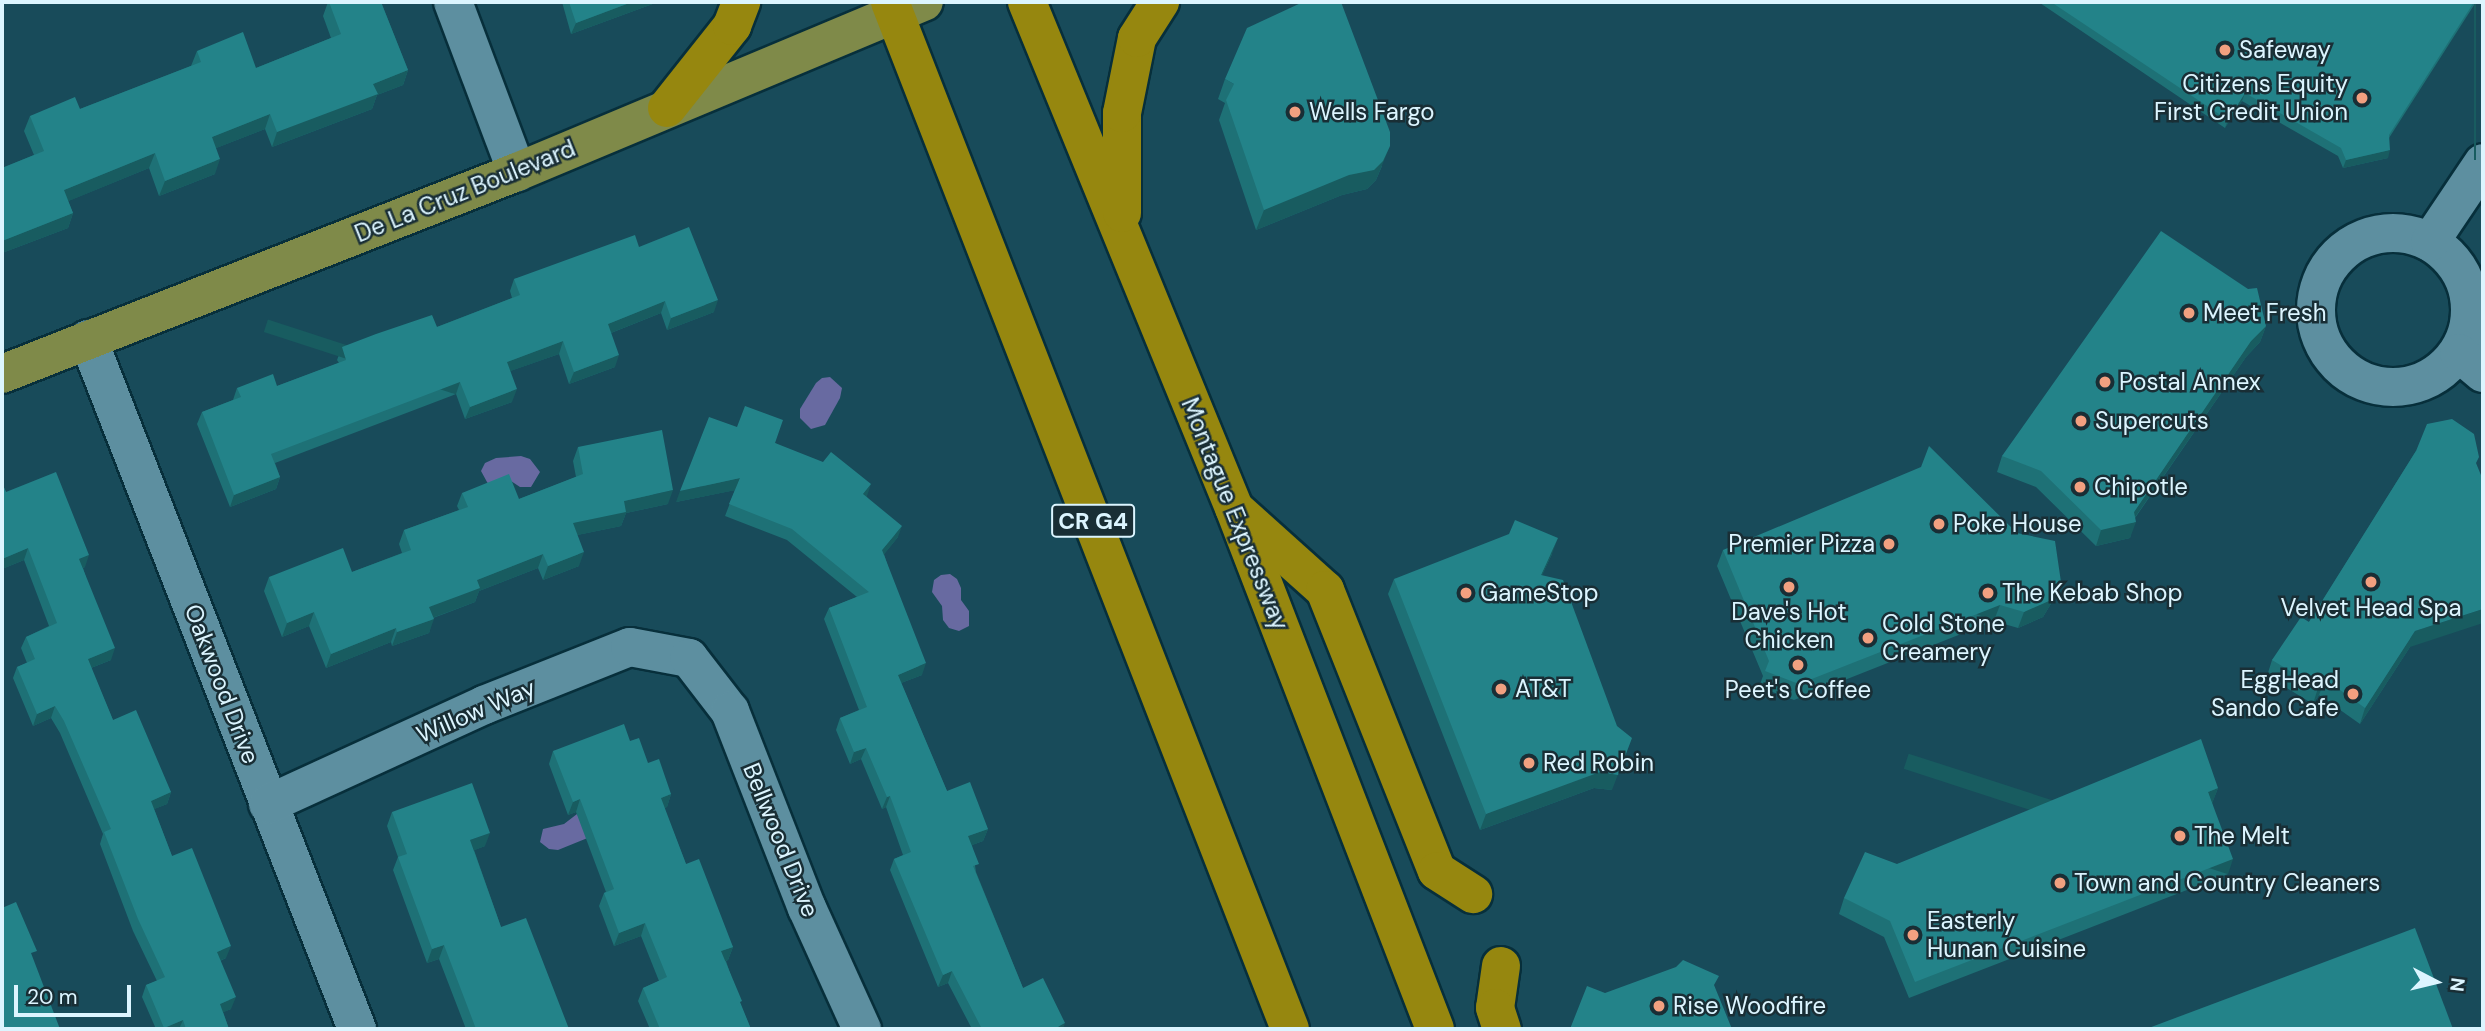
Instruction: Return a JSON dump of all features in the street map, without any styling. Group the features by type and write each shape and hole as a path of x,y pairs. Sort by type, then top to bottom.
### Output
{"highway":[{"path":"667,108 732,26 741,2"},
{"name":"Montague Expressway","path":"1027,2 1234,508 1435,1029"},
{"path":"1122,233 1122,114 1138,38 1160,2"},
{"name":"CR G4","path":"903,5 1290,1029"},
{"path":"1234,508 1325,590 1437,871 1473,894"},
{"path":"1501,966 1495,1008 1502,1029"}],"main road":[{"name":"De La Cruz Boulevard","path":"2,374 517,172 903,5"}],"street":[{"path":"453,2 517,172"},
{"path":"2430,242 2483,163"},
{"path":"2401,232 2430,242 2453,258 2467,282 2472,309 2468,336 2471,363 2440,373 2416,386 2379,384 2335,363 2320,340 2315,313 2319,286 2330,260 2349,246 2374,234 2401,232"},
{"name":"Oakwood Drive","path":"88,339 357,1029"},
{"name":"Willow Way","path":"268,803 484,705 630,647 689,658"},
{"name":"Bellwood Drive","path":"689,658 730,711 807,908 862,1029"}],"water":[{"path":"830,377 842,388 840,398 825,425 811,429 800,418 800,409 816,383 822,378"},
{"path":"521,456 530,459 540,472 531,487 520,487 511,481 489,485 481,471 485,463 496,458"},
{"path":"950,574 957,579 961,588 961,600 969,611 969,626 959,631 949,628 943,620 942,606 932,592 934,580 941,575"},
{"path":"577,814 590,837 558,850 549,849 540,842 543,829 564,824"}],"building":[{"path":"329,2 381,2 408,70 373,84 378,94 277,132 270,114 212,137 220,159 165,181 155,153 64,190 73,213 2,241 2,168 44,151 30,116 75,97 80,109 201,62 197,51 243,32 256,68 341,34"},
{"path":"569,2 632,2 576,23"},
{"name":"Wells Fargo","path":"1303,2 1341,2 1390,132 1390,146 1383,161 1374,170 1349,175 1264,210 1226,100 1234,84 1225,79 1247,28"},
{"path":"2051,2 2474,2 2389,135 2390,150 2346,160 2341,148 2245,93 2228,120"},
{"path":"689,227 718,300 671,318 665,301 608,324 619,355 574,372 563,341 507,362 517,389 470,407 460,382 271,454 280,477 234,495 202,412 241,397 237,388 273,374 277,386 346,360 342,347 376,334 432,315 437,327 520,295 514,279 635,235 639,247"},
{"path":"2161,231 2248,289 2257,288 2266,326 2251,341 2134,512 2136,522 2101,530 2041,471 2002,456"},
{"path":"745,406 783,420 775,443 823,462 831,452 871,484 863,494 902,526 882,550 926,663 898,675 947,791 970,782 988,829 968,836 979,864 973,866 1023,988 1043,978 1065,1023 1054,1029 982,1029 952,971 943,975 894,859 911,852 890,796 887,797 866,748 854,752 840,718 867,707 829,608 869,592 792,529 729,504 740,478 680,491 709,417 737,427"},
{"path":"2452,419 2474,434 2479,457 2476,463 2483,480 2483,609 2415,631 2365,708 2325,679 2318,688 2272,660 2301,617 2309,622 2416,451 2427,424"},
{"path":"662,430 673,490 624,501 626,512 573,523 584,552 548,566 543,554 477,580 480,588 429,607 434,619 397,632 396,628 331,654 314,612 287,623 269,577 343,548 352,572 411,550 404,530 468,507 462,493 509,474 519,499 583,474 578,447"},
{"path":"1929,446 2017,533 2055,541 2061,582 2049,601 2024,612 2000,605 1799,684 1765,671 1769,661 1723,550 1921,467"},
{"path":"56,472 89,555 79,559 115,648 88,659 113,720 136,710 171,792 151,801 172,856 192,848 231,946 217,952 236,997 220,1004 229,1029 186,1029 183,1020 164,1028 146,985 165,977 138,919 104,832 111,829 64,721 55,706 37,714 17,667 35,659 26,637 57,623 28,548 2,559 2,483 6,492"},
{"path":"1515,520 1558,538 1541,575 1563,580 1617,726 1632,738 1618,775 1600,772 1486,814 1394,579 1509,534"},
{"path":"624,724 630,741 639,738 648,763 659,759 671,794 661,798 686,864 699,859 733,947 721,951 751,1029 660,1029 643,988 667,977 645,923 619,933 604,893 614,889 580,799 573,802 553,751"},
{"path":"2201,739 2218,788 2208,792 2233,859 1915,982 1890,921 1844,898 1865,852 1897,864"},
{"path":"472,783 490,833 470,840 501,927 526,918 569,1029 476,1029 444,945 432,949 398,857 407,854 392,812"},
{"path":"16,902 37,951 31,953 60,1029 2,1029 2,908"},
{"path":"2415,928 2453,1029 2146,1029"},
{"name":"Rise Woodfire","path":"1683,960 1719,976 1714,985 1732,1029 1570,1029 1587,986 1605,993 1676,967"}],"place":[{"name":"Safeway","path":"2225,50"},
{"name":"Citizens Equity First Credit Union","path":"2362,98"},
{"name":"Wells Fargo","path":"1295,112"},
{"name":"Meet Fresh","path":"2189,313"},
{"name":"Postal Annex","path":"2105,382"},
{"name":"Supercuts","path":"2081,421"},
{"name":"Chipotle","path":"2080,487"},
{"name":"Poke House","path":"1939,524"},
{"name":"Premier Pizza","path":"1889,544"},
{"name":"Velvet Head Spa","path":"2371,582"},
{"name":"Dave's Hot Chicken","path":"1789,587"},
{"name":"GameStop","path":"1466,593"},
{"name":"The Kebab Shop","path":"1988,593"},
{"name":"Cold Stone Creamery","path":"1868,638"},
{"name":"Peet's Coffee","path":"1798,665"},
{"name":"AT&T","path":"1501,689"},
{"name":"EggHead Sando Cafe","path":"2353,694"},
{"name":"Red Robin","path":"1529,763"},
{"name":"The Melt","path":"2180,836"},
{"name":"Town and Country Cleaners","path":"2060,883"},
{"name":"Easterly Hunan Cuisine","path":"1913,935"},
{"name":"Rise Woodfire","path":"1659,1006"}]}
